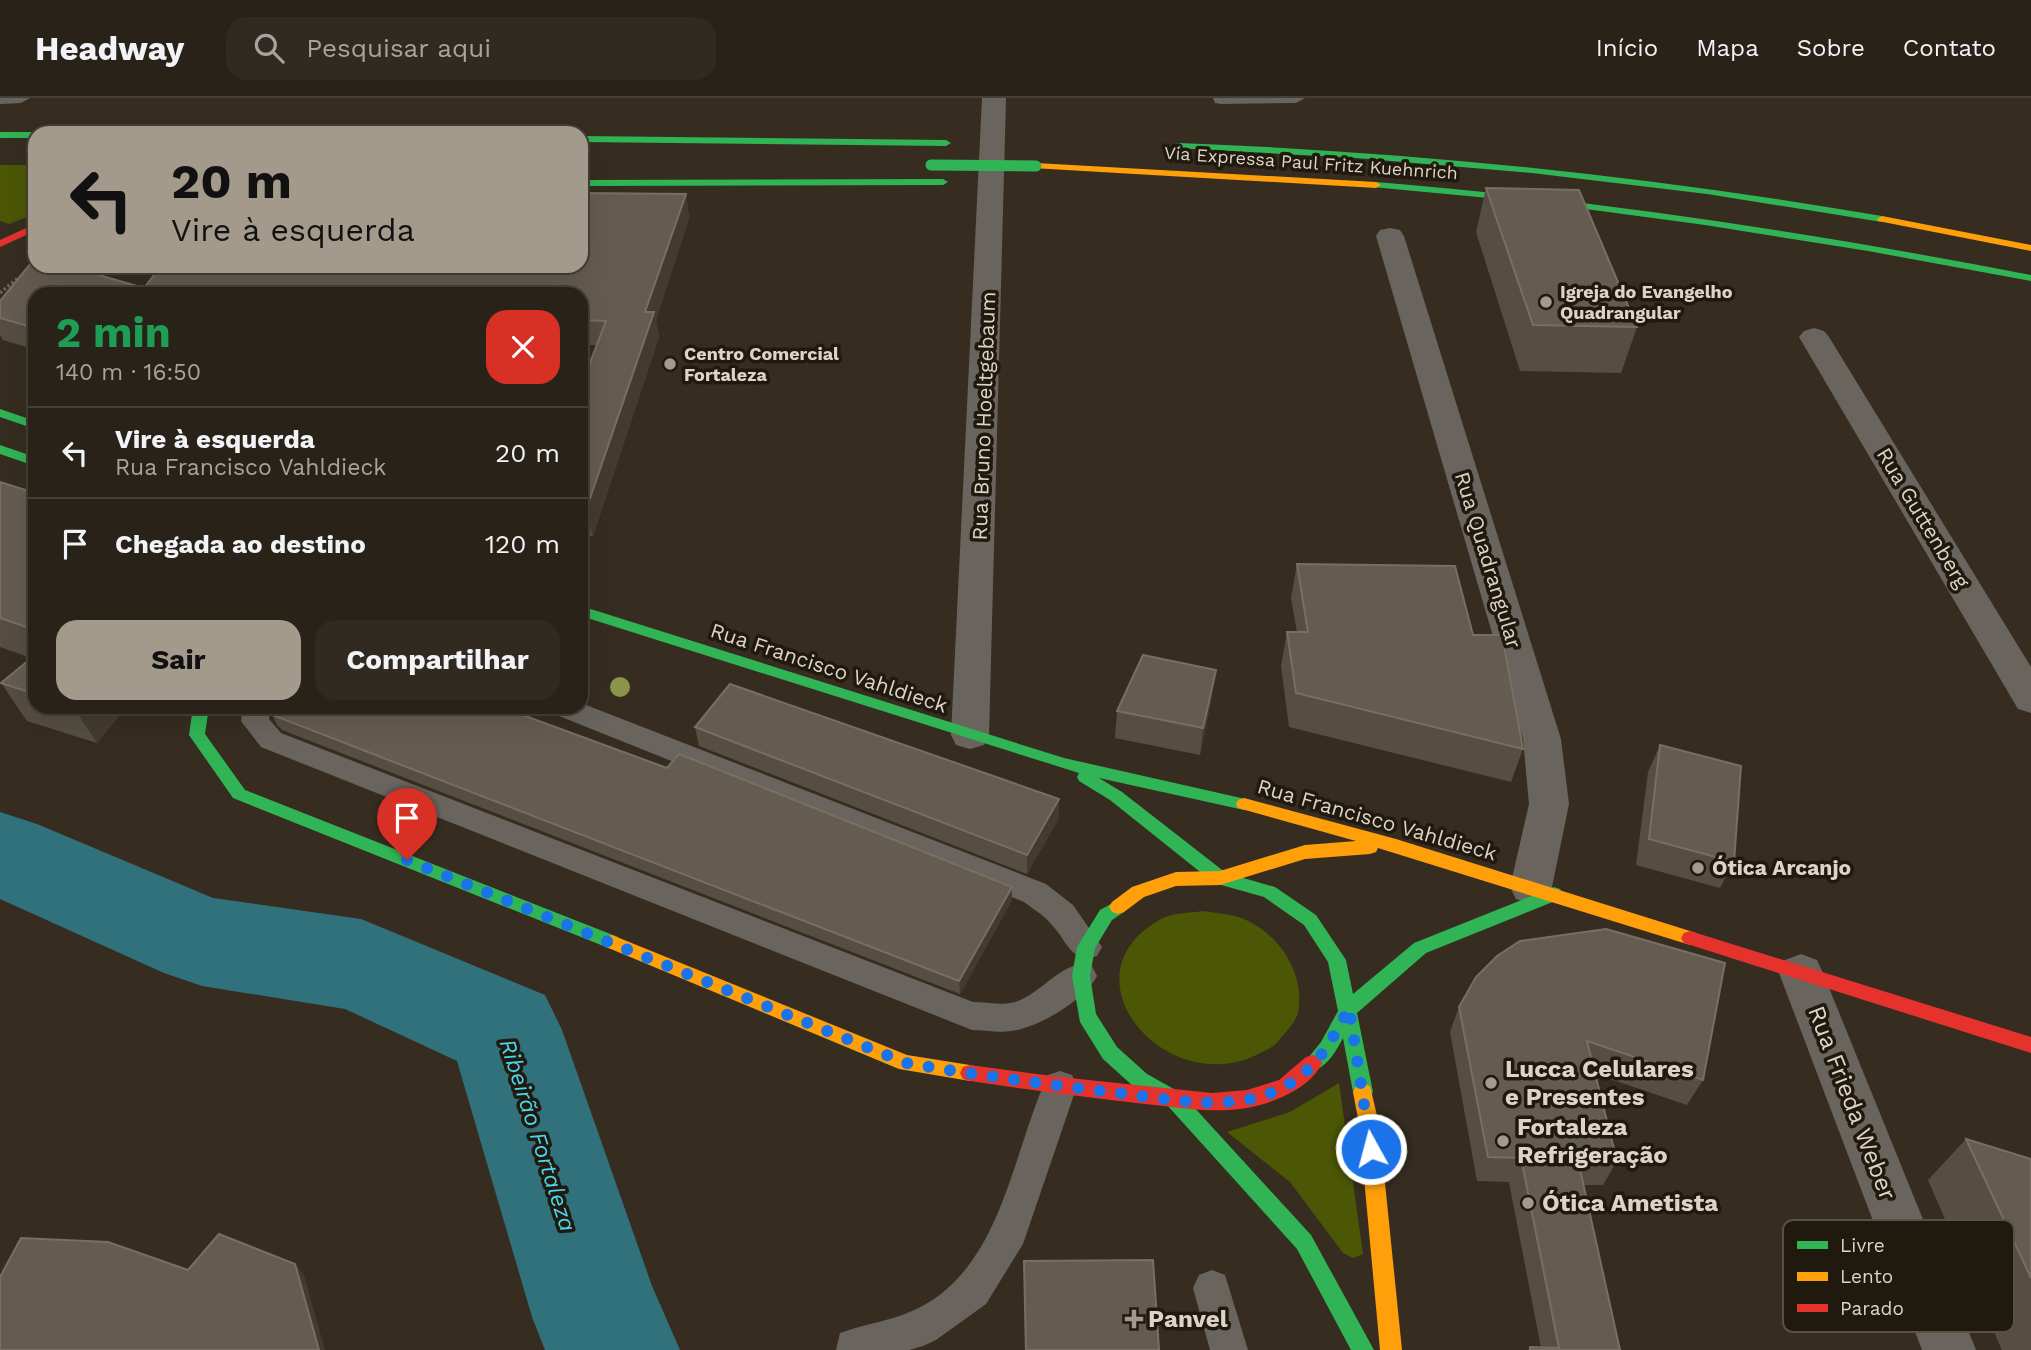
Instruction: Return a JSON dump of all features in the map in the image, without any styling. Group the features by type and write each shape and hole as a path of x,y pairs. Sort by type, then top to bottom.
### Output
{"main road":[{"path":"0,135 28,135"},
{"path":"588,139 1016,144"},
{"name":"Via Expressa Paul Fritz Kuehnrich","path":"1166,146 1329,152 1485,164 1654,183 1787,201 2031,248"},
{"name":"Via Expressa Paul Fritz Kuehnrich","path":"924,165 1037,173 1230,174 1387,185 1739,224 2031,278"},
{"path":"588,183 777,180 943,182 1037,173"},
{"path":"0,244 28,231"},
{"path":"0,413 28,423"},
{"path":"0,449 28,459"},
{"name":"Rua Francisco Vahldieck","path":"588,613 1065,764 1234,800 1396,845 2031,1045"},
{"path":"200,714 198,735 239,794 539,912 906,1063 1060,1086 1212,1102 1247,1099 1285,1087 1303,1074 1328,1048 1349,1008 1420,948 1543,891"},
{"name":"Rua Francisco Vahldieck","path":"1065,764 1116,796 1220,878"},
{"path":"1363,1350 1304,1242 1174,1099 1140,1080 1110,1053 1087,1016 1083,962 1106,915 1138,892 1176,879 1220,878 1305,852 1396,845"},
{"path":"1220,878 1269,892 1310,920 1337,960 1349,1008 1369,1124 1391,1350"}],"street":[{"name":"Rua Bruno Hoeltgebaum","path":"970,735 988,317 994,98"},
{"name":"Rua Quadrangular","path":"1390,236 1542,739 1549,804 1543,891"},
{"name":"Rua Guttenberg","path":"1814,337 2027,687"},
{"name":"Rua Frieda Weber","path":"1801,972 1898,1220"},
{"name":"Rua Frieda Weber","path":"1942,1332 1949,1350"}],"lane":[{"path":"0,99 21,98"},
{"path":"1222,99 1296,98"},
{"path":"256,714 256,721 271,740 972,1016 1012,1017 1047,1003 1083,962 1062,914 1035,893 582,714"},
{"path":"854,1347 923,1327 973,1291 1006,1244 1060,1086"},
{"path":"1212,1288 1229,1350"}],"green space":[{"path":"0,165 28,165 28,217 9,224 0,221"},
{"path":"1203,911 1244,919 1257,926 1279,945 1294,970 1298,984 1298,1013 1278,1042 1254,1056 1220,1064 1187,1060 1158,1045 1135,1024 1122,998 1120,970 1132,943 1165,917"},
{"path":"1339,1083 1363,1254 1353,1258 1343,1253 1290,1182 1227,1132 1290,1112"}],"building":[{"path":"1486,188 1579,190 1637,327 1533,325"},
{"path":"588,193 686,194 645,312 654,312 588,504 588,368 606,321 588,320 588,287 145,287 156,273 588,273"},
{"path":"28,267 28,273 92,273 141,287 28,287 28,326 0,318 0,301"},
{"path":"0,482 28,491 28,628 0,618"},
{"path":"1297,564 1455,566 1473,635 1502,635 1523,749 1296,693 1287,632 1308,632"},
{"path":"1143,655 1216,670 1203,728 1117,711"},
{"path":"28,661 28,692 1,683"},
{"path":"730,684 1059,799 1027,855 695,727"},
{"path":"273,714 520,714 667,768 679,754 1012,887 959,981"},
{"path":"1660,745 1741,766 1734,862 1649,839"},
{"path":"1606,929 1725,963 1703,1080 1587,1041 1617,1161 1578,1160 1620,1350 1530,1350 1530,1347 1559,1348 1521,1158 1488,1157 1459,1007 1476,977 1497,956 1520,941"},
{"path":"1966,1139 2031,1159 2031,1278 2014,1242 2014,1220 2004,1220"},
{"path":"219,1234 295,1264 319,1350 0,1350 0,1277 21,1238 108,1242 188,1270"},
{"path":"1153,1260 1159,1350 1026,1350 1024,1261"}],"waterway":[{"name":"Ribeirão Fortaleza","path":"0,853 202,941 361,965 505,1030 597,1317 614,1350"}],"traffic: fast":[{"path":"0,135 28,135"},
{"path":"588,139 946,143"},
{"path":"1179,146 1356,154 1532,169 1707,191 1882,219"},
{"path":"931,165 1036,166"},
{"path":"588,183 943,182"},
{"path":"1376,185 1541,200 1705,221 2031,278"},
{"path":"0,413 28,423"},
{"path":"0,449 28,459"},
{"path":"588,613 1064,764 1244,804"},
{"path":"200,714 197,735 239,794 612,942"},
{"path":"1085,777 1116,796 1220,878 1269,892 1310,920 1337,960 1363,1092"},
{"path":"1313,1063 1328,1048 1349,1008 1420,948 1554,894"},
{"path":"1118,907 1106,915 1086,947 1081,976 1087,1016 1110,1053 1140,1080 1174,1099 1304,1242 1363,1350"}],"traffic: slow":[{"path":"1036,166 1376,185"},
{"path":"1882,219 2031,248"},
{"path":"1244,804 1396,846 1690,938"},
{"path":"1118,907 1138,892 1176,879 1220,878 1305,852 1370,847"},
{"path":"612,942 906,1063 970,1073"},
{"path":"1363,1092 1369,1124 1391,1350"}],"traffic: jam":[{"path":"0,244 28,230"},
{"path":"1690,938 2031,1045"},
{"path":"970,1073 1060,1086 1212,1102 1247,1099 1285,1087 1313,1063"}],"place":[{"name":"Igreja do Evangelho Quadrangular","path":"1546,302"},
{"name":"Centro Comercial Fortaleza","path":"670,364"},
{"name":"Ótica Arcanjo","path":"1698,868"},
{"name":"Lucca Celulares e Presentes","path":"1491,1083"},
{"name":"Fortaleza Refrigeração","path":"1503,1141"},
{"name":"Ótica Ametista","path":"1528,1203"},
{"name":"Panvel","path":"1134,1319"}],"route":[{"path":"407,860 906,1063 989,1077 1174,1099 1212,1102 1247,1099 1285,1087 1303,1074 1328,1048 1349,1008 1371,1149"}]}
